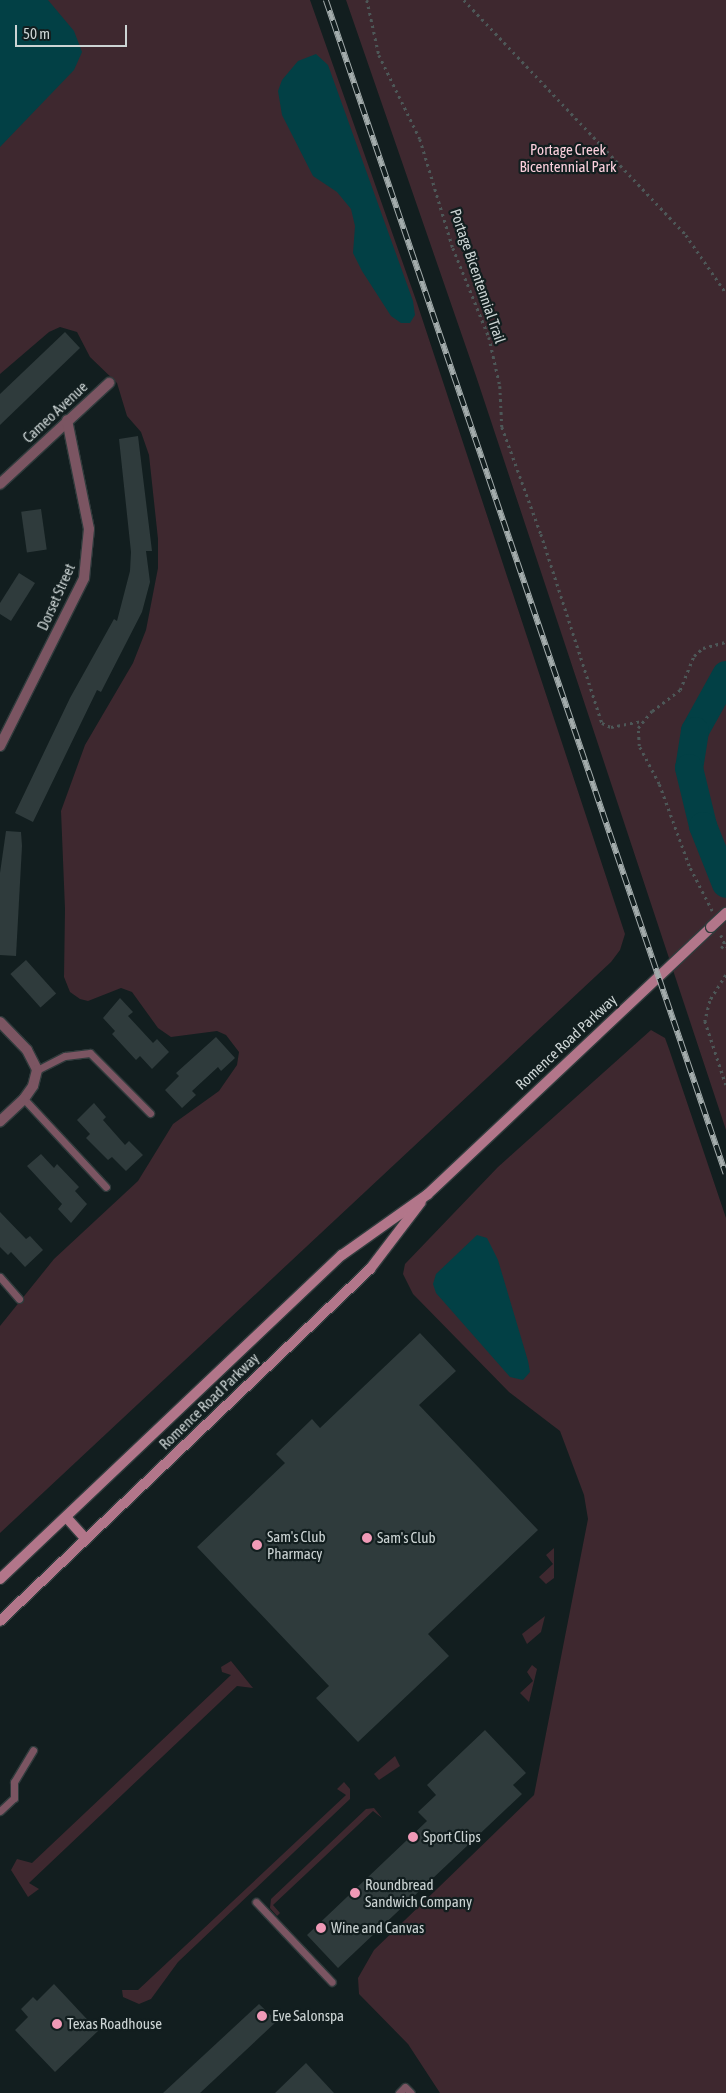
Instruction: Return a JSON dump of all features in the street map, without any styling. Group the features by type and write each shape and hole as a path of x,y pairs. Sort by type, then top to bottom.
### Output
{"street":[{"name":"Cameo Avenue","path":"0,484 67,420 110,383"},
{"name":"Dorset Street","path":"0,746 84,578 89,529 67,420"},
{"name":"Romence Road Parkway","path":"0,1579 342,1255 428,1194 715,928 726,912"},
{"path":"0,1022 27,1050 36,1074 24,1099 0,1122"},
{"name":"Romence Road Parkway","path":"0,1621 370,1268 428,1194"},
{"path":"66,1517 86,1539"}],"lane":[{"path":"36,1074 65,1056 90,1053 150,1114"},
{"path":"24,1099 106,1187"},
{"path":"0,1277 19,1299"},
{"path":"0,1811 14,1798 14,1782 32,1750"},
{"path":"256,1902 332,1982"},
{"path":"399,2093 405,2087 411,2093"}],"path":[{"name":"Portage Bicentennial Trail","path":"367,0 379,55 420,139 453,248 489,337 500,386 502,427 541,534 602,723 611,727 642,721 680,690 694,656 703,648 726,642"},
{"path":"464,0 686,235 726,293"},
{"path":"642,721 638,746 659,784 689,866 712,913"},
{"path":"715,928 726,947"},
{"path":"721,948 726,943"},
{"path":"726,975 710,1001 705,1021 726,1085"}],"green space":[{"path":"0,0 310,0 417,303 625,934 620,950 611,962 0,1533 0,1326 54,1259 138,1181 173,1124 219,1091 237,1065 239,1052 226,1035 217,1031 171,1037 158,1028 132,992 121,988 88,1001 80,999 70,992 64,977 65,909 61,811 85,745 133,663 146,630 158,568 158,539 149,455 141,432 127,416 117,383 90,357 77,332 60,327 49,332 0,374"},
{"name":"Portage Creek Bicentennial Park","path":"346,0 726,0 726,1130 476,376"},
{"path":"651,1030 665,1038 726,1218 726,2093 440,2093 408,2044 359,1994 358,1978 374,1950 534,1795 588,1519 584,1495 560,1431 509,1392 413,1294 403,1274 405,1264 498,1167"},
{"path":"554,1548 554,1578 546,1584 539,1577 553,1564 546,1555"},
{"path":"545,1616 541,1632 527,1644 522,1634"},
{"path":"231,1661 253,1688 237,1686 29,1883 39,1889 28,1897 11,1870 17,1859 32,1863 231,1675 222,1672 221,1667"},
{"path":"532,1665 537,1669 529,1702 520,1693 533,1681 527,1672"},
{"path":"395,1756 400,1766 379,1780 374,1774"},
{"path":"344,1782 350,1789 350,1799 178,1962 151,1999 139,2004 123,1997 122,1990 138,1990 346,1795 337,1789"},
{"path":"374,1808 382,1818 373,1811 273,1905 280,1913 277,1916 270,1908 271,1899 366,1809"}],"water":[{"path":"0,0 48,0 74,31 82,52 74,70 0,147"},
{"path":"316,54 328,65 413,301 415,315 410,323 401,323 391,316 362,271 353,253 355,226 351,209 337,192 313,176 282,115 278,91 282,80 298,61"},
{"path":"477,1235 487,1238 498,1260 528,1361 530,1372 523,1380 510,1377 436,1293 433,1284 436,1274"}],"building":[{"path":"65,332 80,348 0,425 0,394"},
{"path":"138,436 152,551 146,551 150,582 142,612 101,692 97,690 33,822 15,813 70,698 114,619 117,621 130,571 131,552 119,439"},
{"path":"41,509 47,550 27,552 21,512"},
{"path":"19,573 35,583 11,621 0,614 0,603"},
{"path":"6,831 21,832 22,846 16,956 0,955 0,873"},
{"path":"26,960 56,993 41,1007 10,974"},
{"path":"120,998 133,1012 128,1016 153,1043 157,1039 169,1052 152,1069 140,1056 136,1060 112,1034 115,1031 103,1018"},
{"path":"216,1037 235,1058 221,1071 218,1067 192,1091 196,1095 182,1108 165,1090 179,1076 176,1073"},
{"path":"94,1103 106,1117 103,1120 125,1145 129,1141 143,1155 126,1171 112,1157 108,1160 86,1138 90,1134 77,1120"},
{"path":"41,1154 54,1168 57,1164 79,1187 75,1191 87,1204 71,1223 58,1209 62,1204 27,1166"},
{"path":"0,1212 26,1239 30,1236 43,1250 25,1267 11,1252 8,1255 0,1247"},
{"name":"Sam's Club","path":"420,1333 456,1371 419,1405 538,1530 428,1634 449,1656 358,1742 316,1698 329,1686 197,1547 285,1463 276,1454 312,1419 320,1428"},
{"path":"485,1730 526,1773 513,1785 522,1794 338,1968 307,1935 427,1821 418,1812 436,1795 427,1785"},
{"name":"Texas Roadhouse","path":"54,1984 98,2031 55,2072 15,2030 28,2017 21,2009 33,1997 37,2001"},
{"path":"259,2004 277,2021 200,2093 163,2093"},
{"path":"306,2063 334,2093 275,2093"}],"waterway":[{"path":"726,675 695,731 689,768 703,826 726,884"}],"railway":[{"path":"326,0 726,1174"}],"place":[{"name":"Sam's Club","path":"367,1538"},
{"name":"Sam's Club Pharmacy","path":"257,1545"},
{"name":"Sport Clips","path":"413,1837"},
{"name":"Roundbread Sandwich Company","path":"355,1893"},
{"name":"Wine and Canvas","path":"321,1928"},
{"name":"Eve Salonspa","path":"262,2016"},
{"name":"Texas Roadhouse","path":"57,2024"}]}
